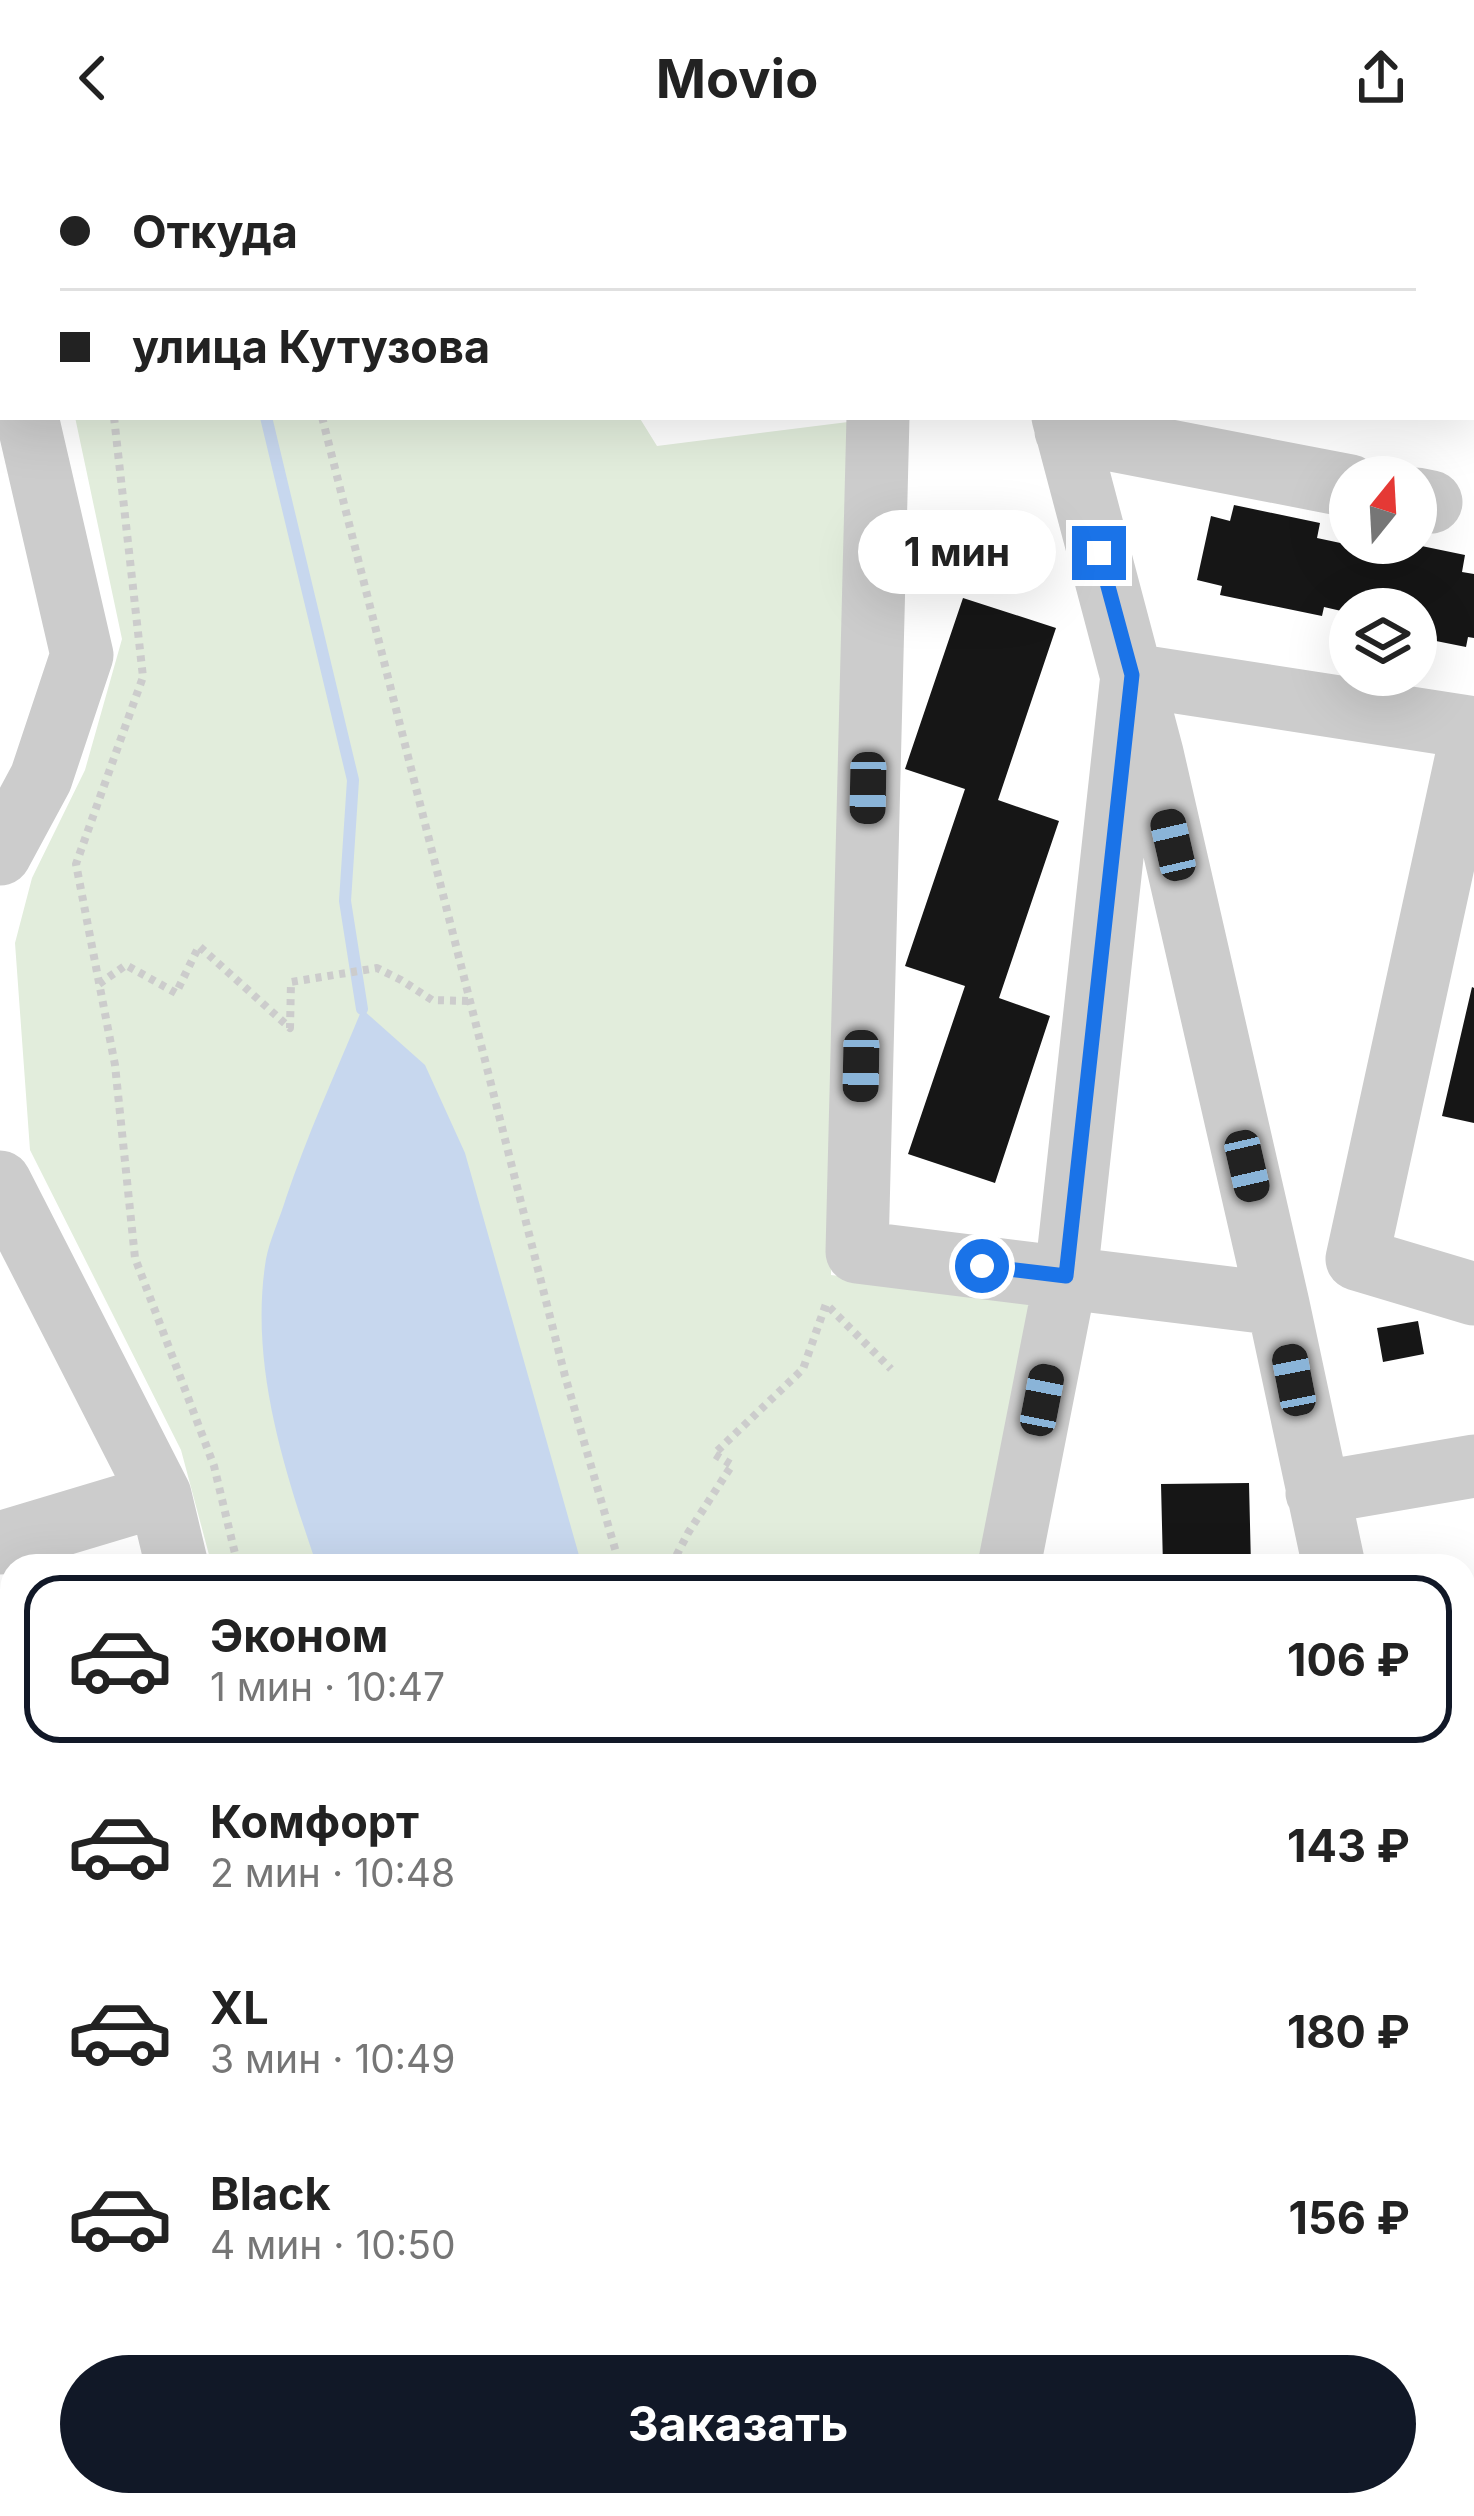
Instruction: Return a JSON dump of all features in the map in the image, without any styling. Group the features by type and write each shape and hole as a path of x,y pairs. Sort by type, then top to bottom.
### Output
{"street":[{"path":"0,854 41,778 82,655 28,420"},
{"path":"878,420 856,1252 1278,1304"},
{"path":"1329,481 1064,424 1158,776 1331,1554"},
{"path":"1011,1554 1066,1276 1132,675"},
{"path":"1132,675 1473,728 1357,1259 1474,1294"},
{"path":"0,1182 160,1495 174,1554"},
{"path":"1317,1493 1474,1466"},
{"path":"0,1543 160,1495"}],"path":[{"path":"114,420 143,677 76,864 115,1065 135,1258 214,1466 235,1554"},
{"path":"323,420 565,1376 617,1554"},
{"path":"99,984 126,965 176,993 199,946 290,1028 291,982 377,968 432,1000 470,1001"},
{"path":"677,1554 732,1466 714,1454 803,1369 826,1304 891,1369"}],"green space":[{"path":"76,420 641,420 657,446 848,422 831,1275 1032,1298 984,1554 209,1554 181,1450 30,1150 15,943 32,878 85,770 122,639"}],"water":[{"path":"362,1009 425,1065 465,1153 579,1554 313,1554 273,1415 262,1337 266,1259"}],"building":[{"path":"1234,505 1320,523 1317,538 1329,541 1329,564 1437,564 1437,549 1465,555 1462,572 1474,574 1474,638 1468,637 1466,647 1437,641 1437,588 1329,588 1329,608 1324,607 1322,616 1220,595 1222,586 1197,580 1211,516 1230,521"},
{"path":"963,598 1056,628 998,800 1059,821 999,998 1050,1016 995,1183 908,1154 965,986 905,966 965,789 905,769"},
{"path":"1474,988 1474,1123 1442,1116"},
{"path":"1418,1321 1424,1354 1383,1362 1377,1328"},
{"path":"1249,1483 1251,1554 1163,1554 1161,1484"}],"waterway":[{"path":"267,420 353,780 345,901 362,1009"}],"route":[{"path":"982,1266 1066,1276 1132,675 1099,553"}]}
